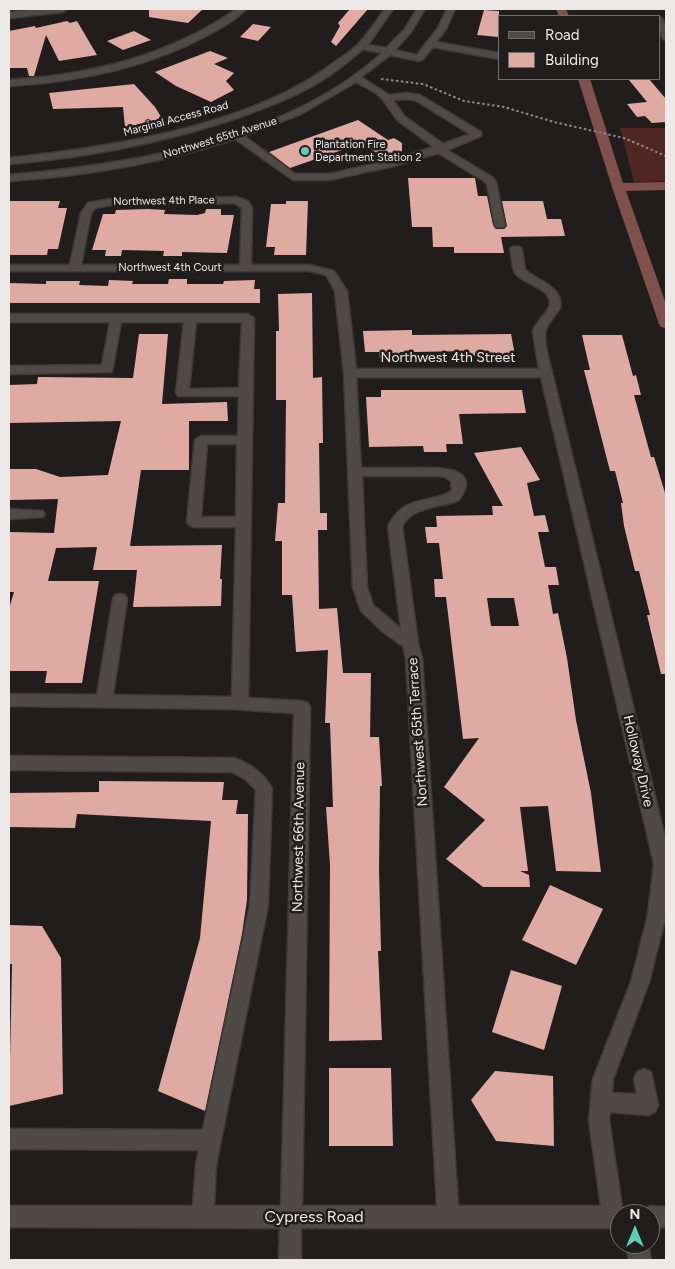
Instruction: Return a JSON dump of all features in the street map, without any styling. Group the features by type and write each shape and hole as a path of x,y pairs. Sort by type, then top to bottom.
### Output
{"street":[{"path":"9,15 63,9"},
{"path":"9,83 33,82 91,73 155,56 191,42 220,26 242,9"},
{"name":"Marginal Access Road","path":"9,160 104,150 211,124 254,109 298,89 323,75 362,46 382,23 389,9"},
{"name":"Northwest 65th Avenue","path":"9,178 72,172 148,159 236,135 298,112 326,98 356,78 388,52 406,33 421,9"},
{"path":"362,46 419,58 442,29 451,9"},
{"path":"660,22 666,37"},
{"path":"432,44 498,56"},
{"path":"356,78 387,98 400,118 440,148 488,179 492,184 500,225"},
{"path":"236,135 293,177 329,177 390,164 478,134 417,97 387,98"},
{"name":"Northwest 4th Place","path":"75,268 87,209 92,205 110,202 236,200 244,203 247,208 245,268"},
{"name":"Holloway Drive","path":"516,250 520,272 550,292 555,303 555,310 539,326 546,373 663,864 657,915 640,982 603,1079 599,1120 615,1204"},
{"name":"Northwest 4th Court","path":"9,268 309,268 330,273"},
{"name":"Northwest 65th Terrace","path":"330,273 341,291 350,373 360,587 366,607 388,628 410,643 414,658 448,1216"},
{"path":"9,370 108,369 116,318"},
{"path":"190,318 182,392 246,392"},
{"path":"9,319 248,318 242,522 240,703"},
{"name":"Northwest 4th Street","path":"350,373 546,373"},
{"path":"242,522 194,522 201,440 244,440"},
{"path":"355,472 438,472 448,473 458,479 460,492 455,498 415,507 400,516 396,521 395,526 410,643"},
{"path":"9,514 38,514"},
{"path":"104,701 120,599"},
{"name":"Northwest 66th Avenue","path":"9,700 240,703 302,707 290,1260"},
{"path":"9,763 234,765 248,772 258,780 264,789 259,905 206,1166 203,1217"},
{"path":"601,1102 648,1105 644,1079"},
{"path":"9,1139 211,1140"},
{"name":"Cypress Road","path":"9,1217 610,1217"}],"path":[{"path":"374,79 423,84 464,101 504,107 578,128 624,138 666,156"}],"shaded area":[{"path":"620,128 666,128 666,181 634,182"}],"building":[{"path":"149,9 203,9 188,23 149,17"},
{"path":"350,9 368,9 336,46 331,42 340,26 338,23"},
{"path":"484,10 499,11 498,37 477,35"},
{"path":"67,21 70,23 77,21 97,55 59,61 46,35 34,76 29,76 27,68 9,68 9,31 35,26 36,28"},
{"path":"253,24 271,27 258,41 240,37"},
{"path":"134,31 151,40 123,50 107,41"},
{"path":"210,51 228,58 214,64 234,73 226,81 234,90 211,102 176,86 155,72"},
{"path":"629,80 650,80 666,99 666,122 652,123 645,116 637,117 627,104 647,102"},
{"path":"134,84 155,107 163,120 125,127 123,107 53,109 49,93"},
{"path":"358,120 388,140 394,138 402,143 402,151 384,158 362,143 290,168 269,152"},
{"path":"408,178 475,178 478,196 487,196 493,225 496,229 504,229 507,226 502,201 543,201 547,219 561,219 565,236 501,237 504,253 454,253 454,247 433,247 432,227 412,227"},
{"path":"9,201 60,201 58,208 67,208 58,249 48,249 47,255 9,255"},
{"path":"286,201 308,201 306,255 274,255 275,247 266,247 271,204 286,204"},
{"path":"206,209 221,209 221,215 234,215 227,253 182,252 182,256 163,256 164,251 122,250 121,256 105,256 106,250 92,250 103,214 115,214 116,210 165,210 164,214 197,215 205,213"},
{"path":"169,279 187,279 187,284 223,284 224,281 255,280 254,289 260,289 260,303 9,303 9,283 46,284 46,281 80,281 79,285 108,286 109,280 133,281 132,284 168,284"},
{"path":"312,293 313,378 322,377 323,443 319,443 320,513 327,513 327,530 318,530 319,609 337,608 343,673 371,673 370,737 379,737 382,786 380,786 379,869 381,951 378,951 382,1040 329,1041 330,865 326,807 333,807 330,723 325,723 328,650 296,652 292,595 282,595 282,541 275,541 278,503 285,503 286,400 276,400 276,331 279,331 278,294"},
{"path":"412,330 412,335 511,334 515,355 468,356 468,351 400,352 400,357 379,358 379,352 365,352 363,331"},
{"path":"139,334 168,334 162,404 227,402 228,421 189,421 189,470 141,470 130,546 222,545 221,606 133,607 137,570 93,570 97,547 56,548 48,581 99,581 82,683 45,683 47,671 9,671 9,609 14,592 9,592 9,532 54,533 58,499 9,500 9,469 36,469 60,477 108,475 121,421 9,423 9,385 37,384 38,377 133,378"},
{"path":"582,335 622,335 633,376 636,375 641,395 634,395 651,457 654,457 666,496 666,674 661,674 647,615 650,615 639,571 635,571 624,526 621,503 623,503 615,471 610,471 584,370 590,370"},
{"path":"381,390 522,390 526,413 459,414 463,444 446,444 447,452 424,452 423,446 369,447 366,397 381,397"},
{"path":"521,447 540,480 527,483 534,516 545,515 549,532 538,532 545,567 556,567 559,585 548,585 553,614 558,613 567,658 576,720 591,793 601,872 556,871 548,806 520,807 528,871 520,871 529,875 530,887 483,887 446,859 485,820 444,787 479,738 463,739 446,597 435,597 434,579 443,579 439,543 427,543 425,527 437,527 436,516 493,515 492,506 503,506 474,453","holes":["487,598 514,598 519,626 491,626"]},
{"path":"99,781 224,782 222,800 238,800 236,814 248,814 247,900 242,934 205,1111 158,1091 200,938 211,821 77,814 75,828 9,827 9,793 99,792"},
{"path":"550,885 603,909 576,965 522,940"},
{"path":"9,925 42,926 61,958 63,1094 9,1106 12,964 9,964"},
{"path":"511,970 562,986 544,1050 492,1032"},
{"path":"329,1068 391,1068 393,1146 329,1146"},
{"path":"495,1071 553,1076 554,1146 496,1141 471,1100"}],"waterway":[{"path":"561,9 564,15"},
{"path":"584,80 618,187"},
{"path":"618,187 666,186"},
{"path":"618,187 666,324"}],"place":[{"name":"Plantation Fire Department Station 2","path":"305,151"}]}
